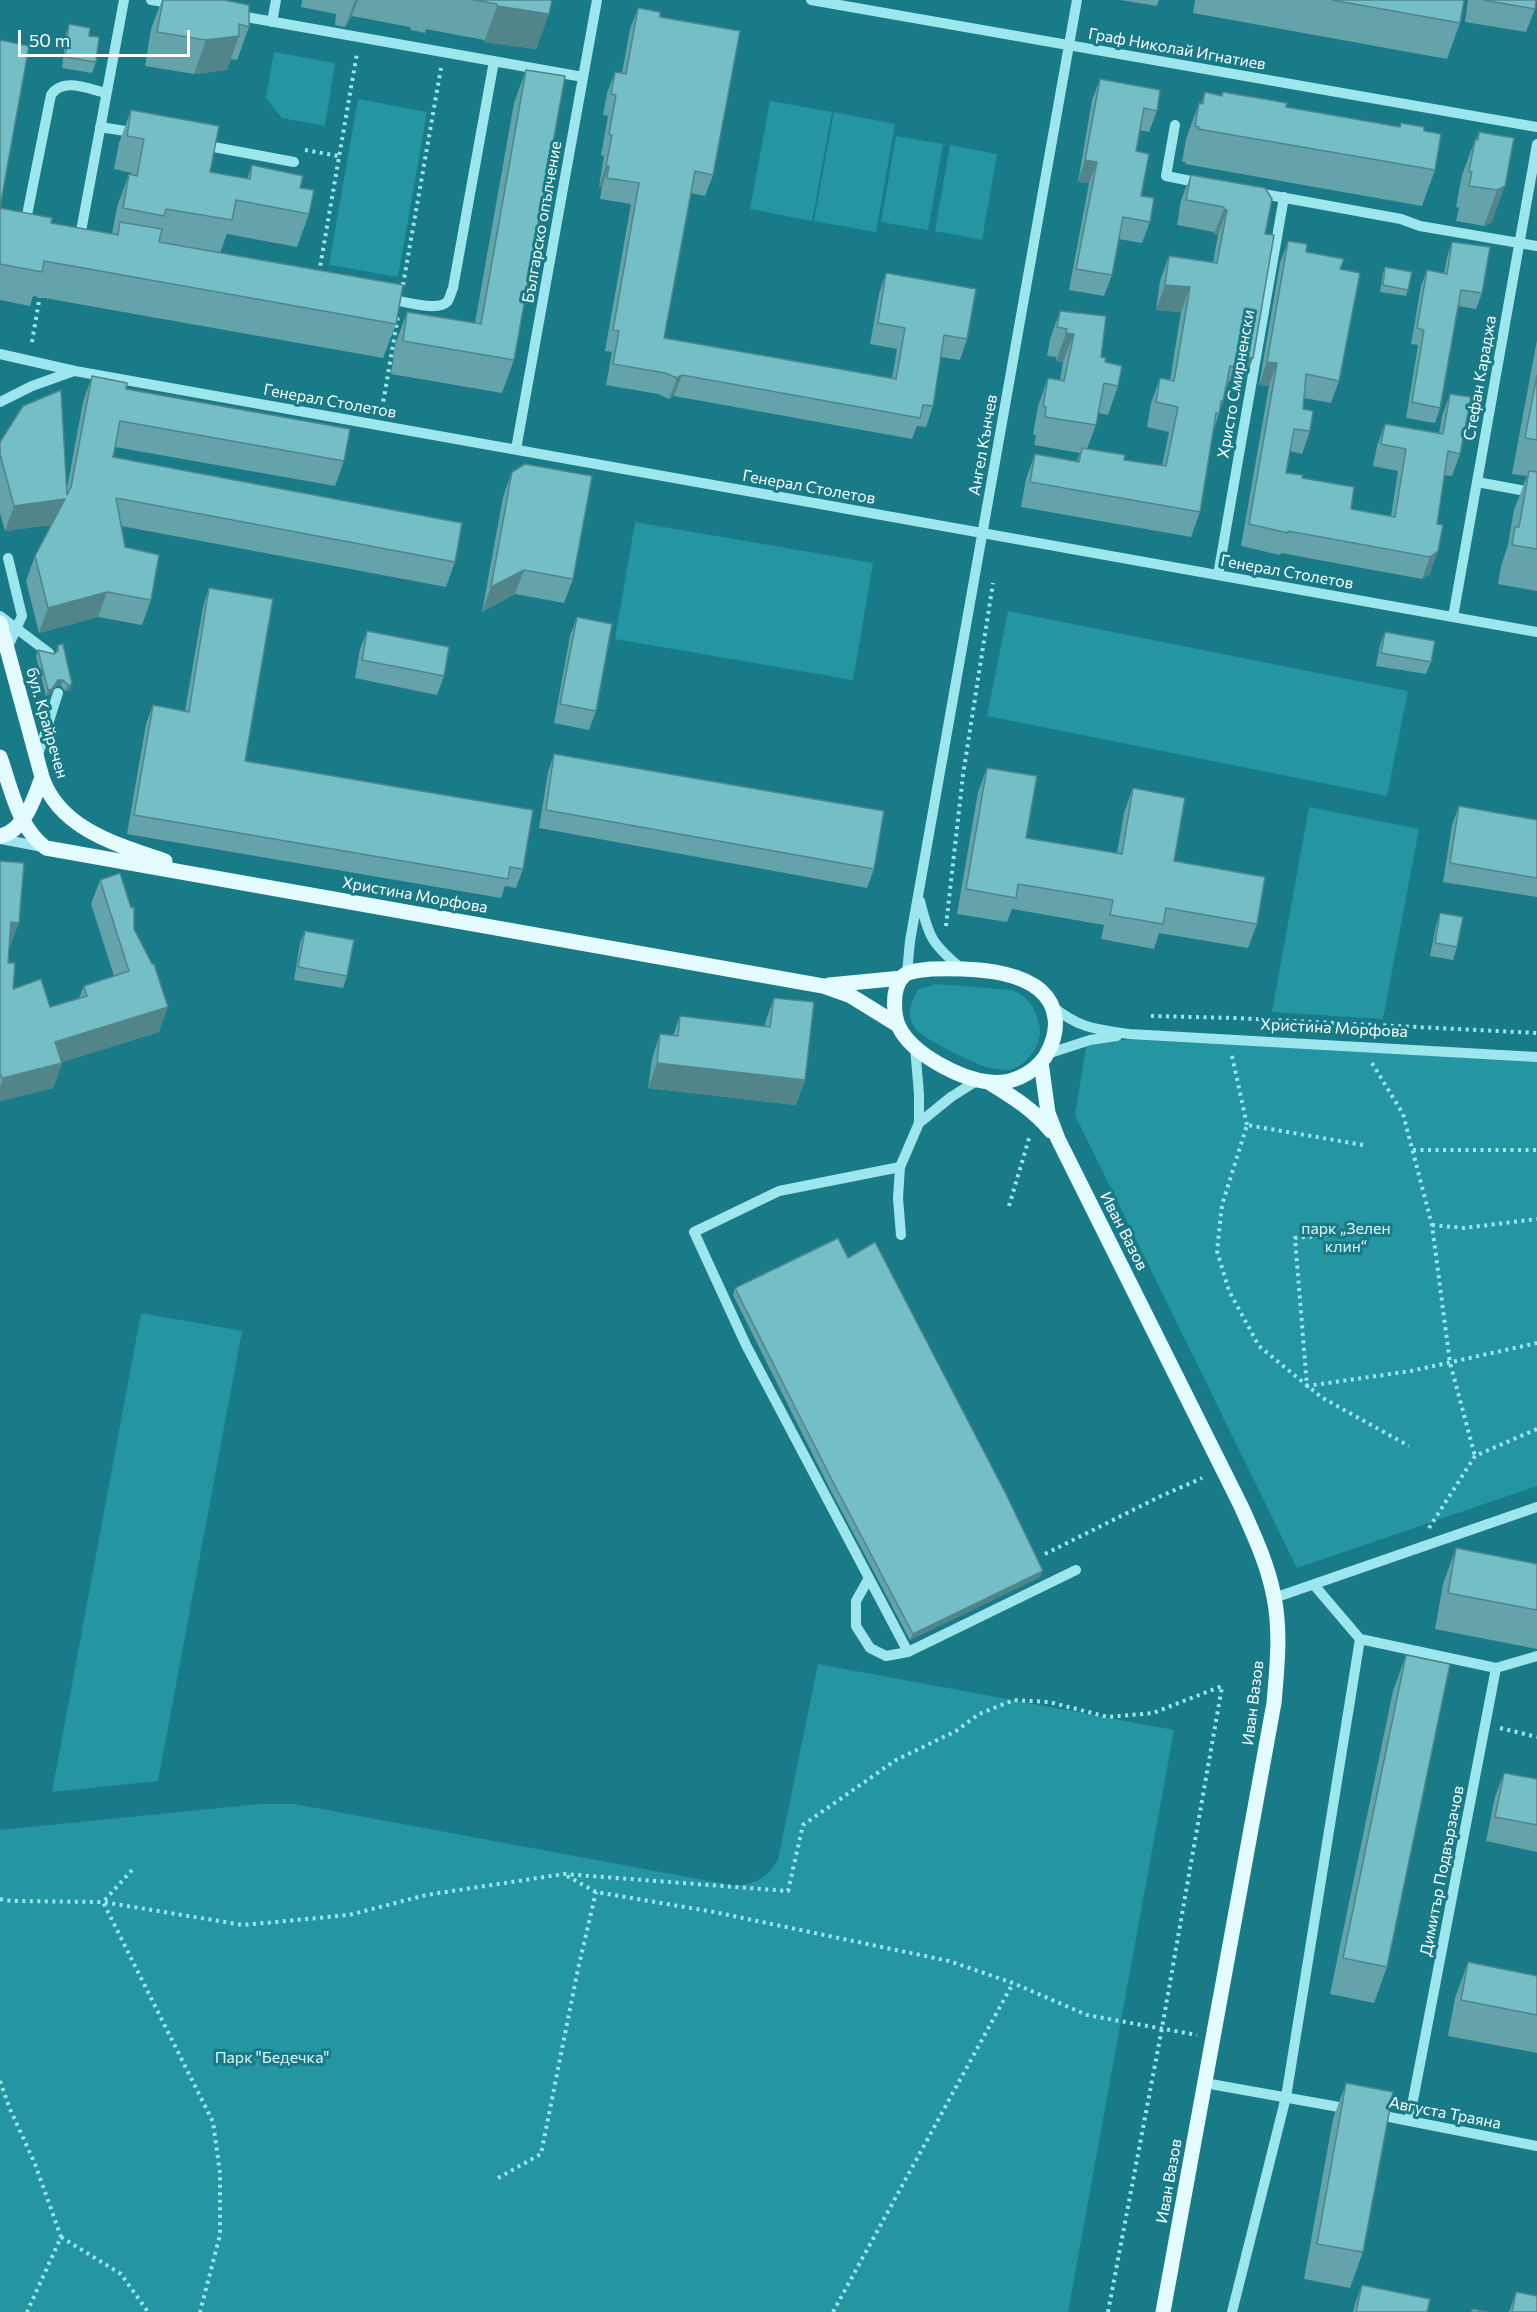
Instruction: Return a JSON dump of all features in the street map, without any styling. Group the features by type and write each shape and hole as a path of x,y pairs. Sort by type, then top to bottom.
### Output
{"main road":[{"name":"бул. Крайречен","path":"0,623 42,777 46,788 58,806 94,834 210,877"},
{"path":"0,757 22,819 32,836 46,848"},
{"path":"0,838 10,833 22,819 36,794 42,777"},
{"name":"Христина Морфова","path":"46,848 823,986 851,996 898,1025"},
{"path":"931,969 962,969 1017,977 1033,985 1053,1007 1056,1021 1054,1034 1044,1058 1025,1075 1008,1082 984,1081 946,1067 915,1047 898,1025 896,991 904,976 931,969"},
{"name":"Христина Морфова","path":"823,986 904,976"},
{"name":"Иван Вазов","path":"1044,1058 1048,1113 1058,1139 1241,1506 1260,1551 1274,1598 1278,1648 1274,1703 1163,2312"},
{"name":"Иван Вазов","path":"984,1081 1022,1102 1058,1139"}],"street":[{"path":"79,243 124,0"},
{"path":"152,0 184,6"},
{"path":"272,21 276,0"},
{"name":"Българско опълчение","path":"516,449 597,0"},
{"name":"Граф Николай Игнатиев","path":"811,0 1537,128"},
{"name":"Ангел Кънчев","path":"904,976 1077,0"},
{"path":"228,14 584,77"},
{"path":"380,297 432,307 445,304 450,295 494,61"},
{"path":"37,233 30,230 26,220 51,95 57,87 65,84 106,93"},
{"path":"1175,125 1166,176 1213,185"},
{"path":"100,127 146,135"},
{"path":"191,143 294,162"},
{"name":"Стефан Караджа","path":"1453,617 1537,144"},
{"path":"1248,191 1401,219 1420,226 1537,246"},
{"name":"Христо Смирненски","path":"1218,575 1284,197"},
{"name":"Генерал Столетов","path":"0,354 75,371 1537,632"},
{"name":"Генерал Столетов","path":"0,402 32,386 75,371"},
{"path":"1477,482 1537,493"},
{"path":"7,649 22,616 8,558"},
{"path":"0,616 49,653"},
{"path":"37,758 58,693"},
{"name":"Христина Морфова","path":"0,838 46,848"},
{"name":"Ангел Кънчев","path":"919,896 927,931 933,942 940,951 962,969"},
{"name":"Христина Морфова","path":"1053,1007 1072,1021 1090,1029 1129,1034 1537,1057"},
{"name":"Христина Морфова","path":"1044,1058 1090,1040 1129,1034"},
{"path":"901,1235 898,1197 900,1167 919,1123 920,1094 915,1047"},
{"path":"919,1123 951,1097 984,1081"},
{"path":"900,1167 779,1191 694,1232 746,1345 908,1652"},
{"path":"1274,1598 1537,1507"},
{"path":"869,1578 856,1601 856,1626 870,1648 886,1656 908,1652 1076,1570"},
{"path":"1314,1585 1360,1639 1496,1668 1537,1656"},
{"path":"1232,2312 1286,2097 1360,1639"},
{"name":"Димитър Подвързачов","path":"1409,2121 1496,1668"},
{"name":"Августа Траяна","path":"1205,2084 1286,2097 1537,2146"}],"path":[{"path":"319,274 360,37"},
{"path":"381,411 444,52"},
{"path":"294,162 296,149 339,156"},
{"path":"32,342 42,284"},
{"path":"946,934 963,775 993,582"},
{"path":"1149,1016 1537,1033"},
{"path":"1230,1040 1247,1125 1222,1205 1217,1251 1229,1291 1259,1346 1321,1397 1409,1446"},
{"path":"1360,1047 1383,1078 1400,1107 1413,1150 1432,1225 1450,1363 1476,1456"},
{"path":"1009,1206 1036,1114"},
{"path":"1247,1125 1363,1145"},
{"path":"1413,1150 1537,1150"},
{"path":"1432,1225 1464,1228 1537,1219"},
{"path":"1307,1386 1295,1238 1372,1231"},
{"path":"1307,1386 1412,1371 1537,1343"},
{"path":"1415,1550 1476,1456 1537,1430"},
{"path":"1045,1554 1159,1497 1202,1479"},
{"path":"0,1899 103,1902 243,1925 349,1915 426,1895 564,1874 788,1891 803,1825 896,1760 956,1731 979,1714 1014,1700 1049,1702 1108,1717 1153,1713 1222,1686 1162,2028 1108,2312"},
{"path":"1485,1725 1537,1737"},
{"path":"103,1902 132,1870"},
{"path":"564,1874 596,1892 714,1912 948,1961 1013,1983 1087,2015 1214,2038"},
{"path":"498,2178 541,2154 596,1892"},
{"path":"103,1902 213,2122 220,2173 220,2235 200,2312"},
{"path":"833,2312 1013,1983"},
{"path":"0,2081 35,2164 61,2237 121,2274 148,2312"},
{"path":"27,2312 61,2237"}],"green space":[{"path":"274,52 335,63 325,126 282,118 266,98"},
{"path":"358,99 427,112 398,277 329,265"},
{"path":"770,101 832,112 812,221 750,209"},
{"path":"834,112 895,124 876,232 814,221"},
{"path":"896,136 943,144 928,230 881,222"},
{"path":"950,145 997,154 982,240 935,231"},
{"path":"635,522 873,563 853,680 615,639"},
{"path":"1008,611 1408,691 1387,796 987,716"},
{"path":"1309,807 1419,829 1383,1019 1272,1012"},
{"path":"936,984 1012,990 1027,999 1033,1008 1040,1031 1037,1044 1030,1057 1013,1069 990,1068 949,1050 918,1032 910,1017 912,1003 919,989"},
{"name":"парк „Зелен клин“","path":"1148,1038 1537,1057 1537,1486 1297,1568 1075,1115 1087,1042"},
{"path":"141,1313 242,1331 158,1781 52,1792"},
{"name":"Парк \"Бедечка\"","path":"818,1664 1174,1730 1068,2312 0,2312 0,1830 260,1804 295,1804 736,1886 744,1885 765,1876 778,1860"}],"building":[{"path":"163,0 224,0 249,5 249,27 239,24 239,36 206,40 157,32"},
{"path":"473,0 552,0 549,14"},
{"path":"1332,0 1464,0 1460,23"},
{"path":"1483,0 1536,0 1535,9"},
{"path":"638,8 660,12 660,17 740,31 713,175 695,171 664,338 896,379 905,328 878,323 886,273 976,289 967,339 944,335 933,406 923,405 920,418 682,375 677,378 665,373 613,364 619,331 613,330 639,183 607,178 609,166 606,166 612,135 609,134 616,95 611,94 615,72 626,74"},
{"path":"69,24 90,28 89,36 99,37 96,62 65,57"},
{"path":"0,40 29,46 0,207"},
{"path":"526,70 565,76 514,360 403,341 407,312 481,324"},
{"path":"1100,79 1160,90 1157,111 1144,108 1136,151 1149,154 1141,196 1154,198 1150,222 1123,217 1112,275 1076,269 1097,162 1085,160"},
{"path":"1205,92 1222,96 1223,92 1287,103 1286,107 1400,127 1401,123 1424,127 1424,131 1441,134 1435,170 1198,129 1199,127 1195,126 1199,103 1203,104"},
{"path":"131,110 219,126 210,172 250,179 252,165 303,176 300,188 314,190 309,214 236,200 232,220 166,209 164,216 123,208 129,174 137,176 144,139 127,136"},
{"path":"1479,132 1514,138 1505,186 1497,190 1469,186 1472,172 1469,171 1475,140 1478,140"},
{"path":"1191,175 1265,188 1272,199 1265,234 1274,235 1253,358 1236,356 1234,367 1230,366 1223,401 1221,401 1219,414 1216,413 1200,512 1030,482 1035,454 1079,462 1082,448 1125,455 1124,460 1166,466 1178,407 1156,402 1160,378 1174,381 1190,287 1165,285 1169,256 1217,263 1227,210 1224,207 1186,200"},
{"path":"0,208 52,218 51,223 118,235 120,222 162,229 159,242 403,285 396,324 44,261 42,272 0,264"},
{"path":"1288,241 1307,244 1306,252 1344,259 1340,269 1360,273 1339,381 1306,374 1303,409 1313,411 1310,431 1294,429 1286,473 1354,487 1351,509 1395,517 1406,449 1381,444 1385,424 1443,434 1450,394 1471,397 1460,454 1448,451 1437,524 1443,525 1438,551 1430,557 1288,531 1288,533 1249,524 1277,363 1267,362"},
{"path":"1452,242 1490,247 1482,293 1461,290 1440,408 1412,402 1424,330 1417,328 1427,270 1447,274"},
{"path":"1385,267 1412,272 1408,290 1383,285"},
{"path":"1060,311 1106,316 1101,357 1106,358 1105,362 1122,366 1118,386 1104,383 1096,425 1045,417 1046,407 1043,406 1048,378 1064,381 1074,334 1066,333 1067,329 1057,327"},
{"path":"1537,375 1537,440 1525,438"},
{"path":"92,376 127,383 126,389 350,429 344,461 120,421 113,457 462,523 455,562 116,498 125,547 159,555 151,600 107,592 48,608 35,556 65,499 14,506 0,454 0,442 23,406 61,390 67,495 71,487"},
{"path":"525,464 592,476 573,579 524,570 491,587 512,472"},
{"path":"1529,471 1537,472 1537,549 1512,545 1515,527 1519,527"},
{"path":"209,588 273,599 245,761 533,810 523,869 510,867 508,879 134,815 153,705 189,712"},
{"path":"577,617 612,624 596,711 560,704"},
{"path":"367,631 449,647 444,676 362,660"},
{"path":"1385,632 1435,641 1431,662 1381,653"},
{"path":"63,644 72,684 68,685 63,680 58,680 52,689 48,690 38,650 54,654 58,651 58,645"},
{"path":"554,754 884,811 874,869 546,810"},
{"path":"987,768 1037,776 1026,838 1122,854 1133,788 1185,798 1174,861 1265,877 1257,924 1166,908 1163,924 1110,915 1113,900 1018,884 1016,898 966,889"},
{"path":"1459,806 1537,820 1537,878 1450,863"},
{"path":"0,861 24,863 19,923 11,922 8,963 15,963 13,989 41,979 50,1007 87,996 84,986 129,971 100,880 120,873 131,908 134,907 134,929 154,964 168,1007 55,1042 62,1063 3,1078 0,1075"},
{"path":"1440,913 1463,917 1457,947 1435,943"},
{"path":"305,931 354,940 347,976 298,967"},
{"path":"774,998 814,1002 805,1080 657,1063 660,1034 678,1036 680,1016 770,1027"},
{"path":"838,1238 848,1258 875,1242 1006,1494 1043,1571 913,1634 735,1288"},
{"path":"1456,1548 1537,1564 1537,1610 1448,1593"},
{"path":"1406,1655 1450,1664 1387,1967 1343,1958"},
{"path":"1504,1773 1537,1779 1537,1825 1495,1817"},
{"path":"1468,1962 1537,1976 1537,2015 1461,2000"},
{"path":"1346,2083 1393,2092 1363,2252 1317,2244"},
{"path":"1362,2285 1430,2299 1427,2312 1356,2312"},
{"path":"1516,2292 1537,2296 1537,2312 1512,2312"}]}
